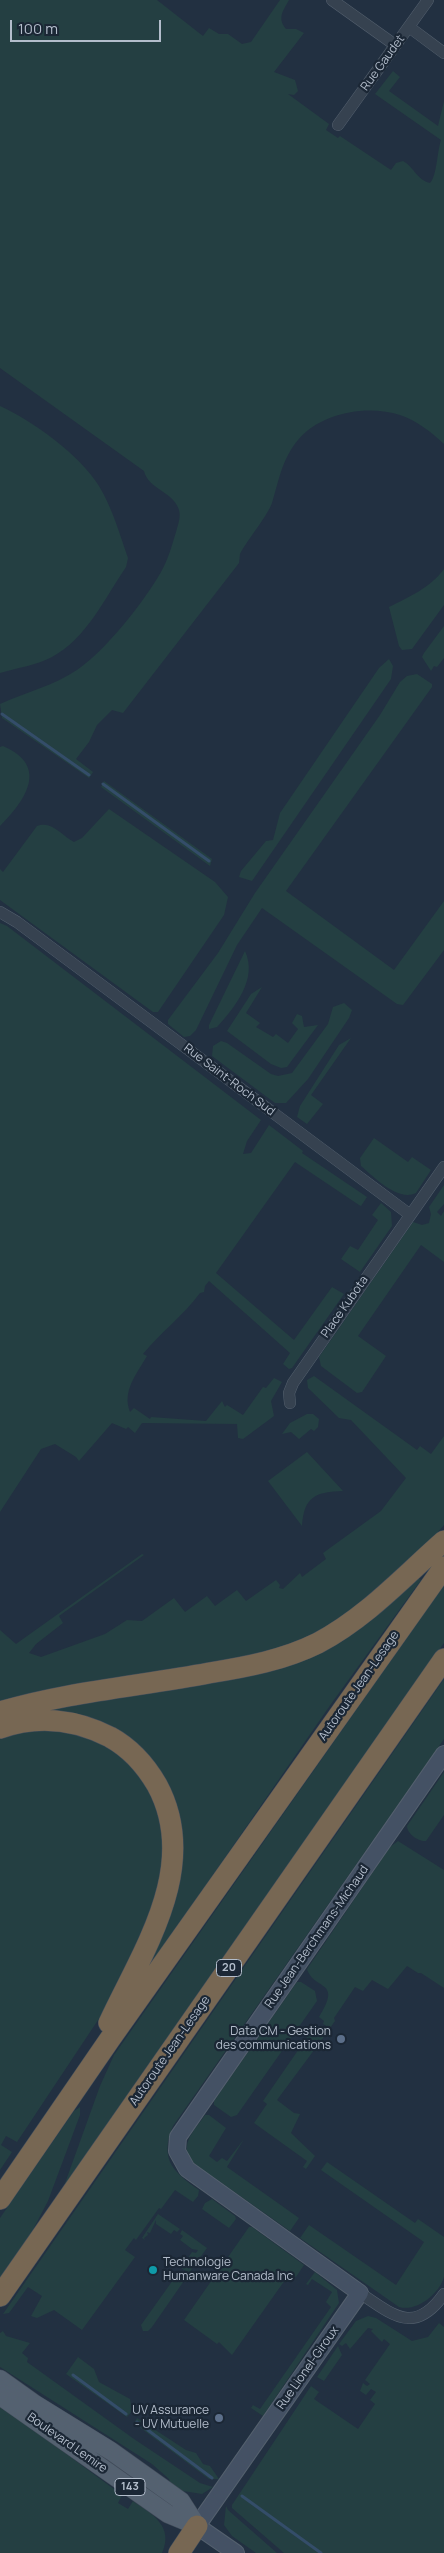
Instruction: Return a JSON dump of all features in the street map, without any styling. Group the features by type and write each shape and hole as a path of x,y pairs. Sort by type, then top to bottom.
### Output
{"highway":[{"path":"0,1712 50,1701 232,1669 293,1653 323,1640 367,1611 444,1541"},
{"name":"Autoroute Jean-Lesage","path":"0,2199 444,1567"},
{"name":"Autoroute Jean-Lesage","path":"0,2296 444,1659"},
{"path":"0,1728 26,1721 51,1720 80,1725 108,1736 128,1750 145,1768 160,1793 168,1813 173,1844 172,1864 161,1911 144,1953 84,2078"},
{"path":"179,2553 197,2526"}],"main road":[{"path":"0,2379 35,2404 111,2450 181,2500 197,2526"},
{"name":"Boulevard Lemire","path":"0,2396 168,2514 197,2526"}],"street":[{"path":"332,0 395,46"},
{"name":"Rue Gaudet","path":"338,126 428,0"},
{"path":"408,27 444,53"},
{"name":"Rue Saint-Roch Sud","path":"0,912 17,922 409,1214"},
{"path":"409,1214 444,1167"},
{"name":"Place Kubota","path":"290,1403 293,1382 409,1214"},
{"name":"Rue Jean-Berchmans-Michaud","path":"360,2293 187,2169 180,2159 177,2143 182,2129 444,1754"},
{"path":"360,2293 394,2315 407,2319 423,2315 444,2294"},
{"name":"Rue Lionel-Giroux","path":"197,2526 360,2293"},
{"name":"Boulevard Lemire","path":"197,2526 236,2553"}],"green space":[{"path":"0,0 157,0 203,36 209,28 219,34 228,34 242,44 251,42 280,0 289,0 281,18 283,25 286,29 296,29 304,33 274,72 295,80 298,91 294,95 288,94 329,124 326,130 338,138 340,136 391,170 396,163 403,161 422,179 430,183 434,175 441,140 375,94 393,71 400,77 389,91 438,126 444,101 444,444 412,420 400,415 373,410 345,413 331,417 307,431 288,455 272,503 240,554 239,563 123,713 112,710 97,725 89,742 76,759 93,772 89,778 2,718 0,704 68,676 100,651 145,597 161,572 173,542 180,513 172,499 150,482 144,471 0,368"},
{"path":"0,406 27,420 55,440 91,474 108,503 128,558 126,567 94,617 75,640 46,660 0,673"},
{"path":"444,569 444,605 412,649 402,650 399,646 389,607 426,587"},
{"path":"444,626 444,658 431,671 422,657"},
{"path":"389,659 393,666 391,679 252,881 239,877 241,871 266,841 273,840 280,813 379,668"},
{"path":"417,674 432,684 432,687 286,891 394,970 444,901 444,950 403,1005 397,1004 262,908 237,945 196,1030 190,1036 184,1037 168,1024 168,1020 218,953 255,893 380,715 400,682 407,676"},
{"path":"3,746 17,754 26,763 29,774 28,784 18,806 0,826 0,747"},
{"path":"104,781 212,859 210,866 101,787"},
{"path":"109,809 215,882 228,897 224,915 158,1012 153,1012 0,900 0,869 3,872 37,826 47,825 52,827 74,842 82,838"},
{"path":"0,923 7,926 261,1120 247,1141 243,1154 251,1153 269,1125 303,1151 302,1153 367,1197 361,1206 295,1162 216,1273 294,1340 332,1287 344,1294 292,1368 289,1369 283,1364 290,1353 209,1281 205,1286 204,1292 200,1293 143,1354 147,1356 131,1383 129,1390 128,1404 130,1412 134,1408 150,1419 151,1417 206,1421 222,1401 225,1407 227,1405 243,1415 263,1387 266,1388 274,1378 282,1382 271,1401 274,1416 243,1439 238,1438 237,1424 142,1423 135,1433 128,1427 126,1429 112,1423 79,1461 76,1457 55,1444 41,1449 0,1512"},
{"path":"245,951 249,972 243,992 231,1011 217,1027 209,1029 209,1025"},
{"path":"262,987 246,1013 260,1023 256,1027 273,1037 276,1034 288,1043 298,1029 292,1023 297,1014 302,1016 304,1027 318,1025 287,1067 281,1068 271,1064 227,1031 251,994"},
{"path":"344,1003 352,1010 349,1018 308,1079 286,1103 275,1103 212,1056 213,1046 221,1041 227,1043 271,1074 278,1076 292,1073 328,1024 333,1007"},
{"path":"351,1038 311,1095 323,1104 307,1124 297,1117 300,1106 339,1045"},
{"path":"374,1138 408,1162 412,1157 431,1170 416,1193 409,1195 394,1191 379,1182 361,1166 360,1158"},
{"path":"444,1185 444,1204 437,1212 441,1216 444,1211 444,1262 421,1245 358,1336 386,1356 362,1392 357,1393 321,1366 319,1357 413,1222 422,1225 429,1223 431,1214 429,1207"},
{"path":"381,1203 391,1212 392,1226 360,1272 341,1259 350,1246 358,1250 378,1220 372,1215"},
{"path":"314,1376 417,1450 420,1446 431,1454 444,1436 444,1525 427,1545 361,1605 316,1634 267,1654 0,1702 0,1630 16,1644 142,1554 144,1555 59,1616 63,1623 36,1644 29,1653 41,1657 105,1634 127,1620 142,1621 174,1598 185,1612 207,1596 215,1606 237,1590 246,1601 276,1580 280,1585 279,1588 283,1589 300,1573 302,1577 326,1559 323,1553 381,1511 406,1478 351,1420 339,1418 308,1388 307,1380"},
{"path":"307,1414 313,1414 319,1419 318,1427 314,1431 311,1429 299,1439 291,1432 282,1434 290,1423"},
{"path":"307,1452 343,1491 325,1493 313,1498 305,1508 302,1526 268,1481"},
{"path":"414,1575 421,1580 331,1704 139,1982 179,1868 134,1747 4,1716 263,1670"},
{"path":"444,1585 444,1643 64,2186 100,2086 114,2055"},
{"path":"444,1679 444,1739 173,2126 169,2137 168,2156 176,2171 199,2190 198,2196 193,2202 175,2190 161,2209 159,2208 136,2240 134,2238 125,2250 135,2257 82,2330 54,2310 37,2318 31,2316 42,2296 28,2287 9,2313 3,2314"},
{"path":"25,1730 71,1730 112,1748 144,1780 163,1826 166,1852 153,1913 106,2008 17,2142 6,2136 1,2145 12,2152 0,2170 0,1735"},
{"path":"444,1772 444,1815 426,1841 420,1840 411,1835 407,1826"},
{"path":"398,1841 444,1870 444,1988 407,1966 388,1989 372,1980 363,1991 355,1987 334,2018 335,2021 330,2028 323,2024 324,2021 319,2017 326,2005 328,1991 311,1976 307,1969 390,1847"},
{"path":"297,1982 301,1982 315,1991 317,2001 237,2115 231,2117 214,2105 214,2101"},
{"path":"312,2030 326,2034 277,2100 294,2113 300,2114 291,2133 315,2156 306,2169 303,2167 307,2161 254,2123 267,2104 263,2101"},
{"path":"80,2107 80,2115 48,2201 27,2241 0,2280 0,2218 74,2111"},
{"path":"205,2115 209,2115 226,2128 209,2156 217,2162 222,2158 227,2161 244,2139 227,2167 299,2218 290,2231 192,2162 188,2155 188,2143"},
{"path":"327,2162 415,2223 418,2219 444,2237 444,2277 437,2290 426,2300 413,2307 399,2307 300,2238 309,2225 396,2285 424,2242 321,2170"},
{"path":"212,2199 235,2216 236,2219 229,2228 202,2209 205,2203"},
{"path":"158,2214 180,2229 177,2232 174,2230 171,2234 156,2224 156,2220 150,2233 147,2232 148,2235 144,2238 145,2240 142,2238"},
{"path":"249,2227 252,2227 304,2265 296,2277 290,2273 232,2355 219,2342 217,2344 184,2320"},
{"path":"182,2230 207,2248 189,2273 181,2268 192,2252 196,2253 198,2250 192,2249 180,2240 183,2236 180,2234"},
{"path":"315,2272 337,2290 339,2303 263,2416 251,2408 253,2405 260,2409 331,2307 326,2302 332,2292 312,2279 308,2285 306,2284"},
{"path":"178,2273 186,2278 152,2327 148,2331 143,2331 141,2325"},
{"path":"368,2316 376,2318 412,2341 428,2337 439,2323 444,2327 444,2553 284,2553 232,2508 232,2505 311,2386 319,2392 314,2399 358,2429 375,2404 370,2400 376,2392 371,2389 366,2395 360,2391 363,2383 367,2386 370,2384 365,2380 390,2344 384,2339 382,2342 371,2331 373,2329 368,2328 350,2349 346,2343 342,2346 339,2344 356,2321"},
{"path":"3,2331 6,2336 30,2343 22,2353 28,2358 27,2362 134,2439 200,2483 213,2487 202,2494 183,2491 170,2484 169,2479 152,2464 0,2367 0,2333"},
{"path":"338,2346 342,2355 324,2381 317,2377"},
{"path":"78,2357 94,2369 99,2382 130,2399 132,2411 127,2417 66,2374"},
{"path":"0,2405 122,2495 118,2503 128,2509 133,2501 154,2516 160,2522 165,2536 162,2553 0,2553"},
{"path":"137,2418 186,2450 196,2453 203,2464 210,2466 219,2479 209,2479 134,2423"},
{"path":"226,2506 228,2510 277,2553 256,2553 232,2536 224,2525"}],"waterway":[{"path":"2,714 89,775"},
{"path":"103,784 209,861"},
{"path":"73,2375 126,2414"},
{"path":"137,2422 212,2478"},
{"path":"242,2496 321,2553"}],"place":[{"name":"Data CM - Gestion des communications","path":"341,2039"},
{"name":"Technologie Humanware Canada Inc","path":"153,2270"},
{"name":"UV Assurance - UV Mutuelle","path":"219,2418"}]}
